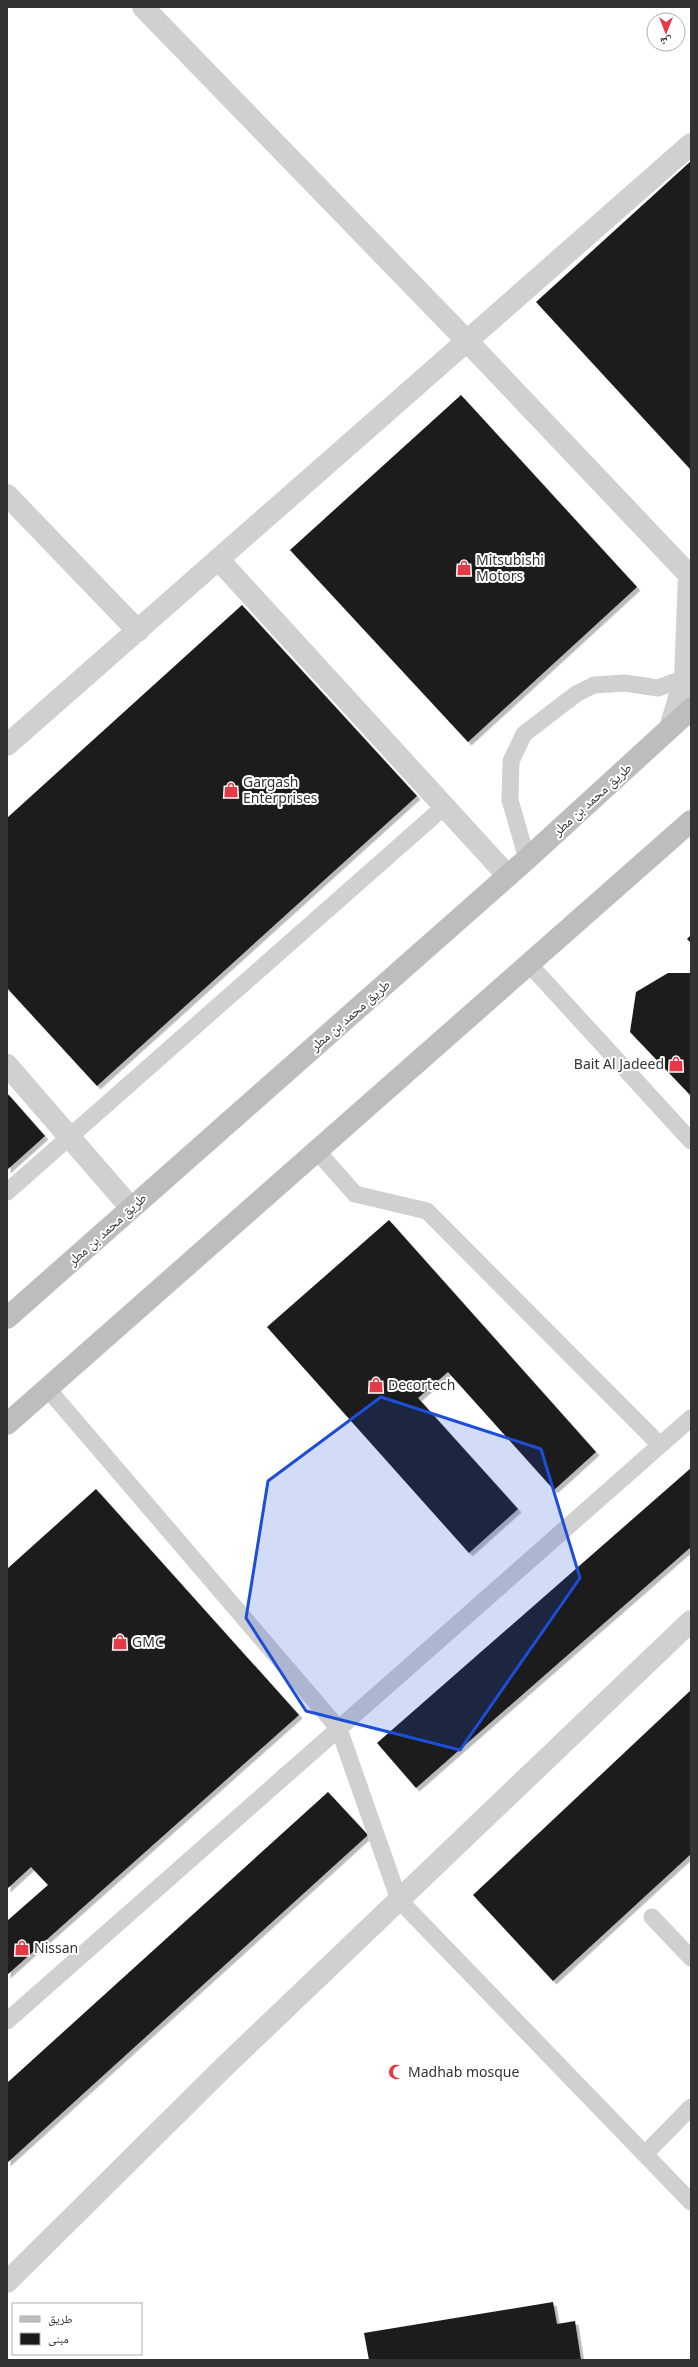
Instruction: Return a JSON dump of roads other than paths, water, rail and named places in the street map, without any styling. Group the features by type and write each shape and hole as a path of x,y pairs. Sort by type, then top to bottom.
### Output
{"street":[{"path":"143,7 467,341 690,576 685,678 670,728"},
{"path":"7,746 691,144"},
{"path":"7,495 138,631"},
{"path":"218,559 508,876"},
{"name":"طريق محمد بن مطر","path":"7,1318 508,876 691,709"},
{"path":"7,1424 691,821"},
{"path":"7,1065 131,1208"},
{"path":"7,2282 224,2068 691,1621"}],"lane":[{"path":"527,859 510,800 511,761 524,734 576,694 594,685 625,683 658,688 685,678"},
{"path":"7,1192 445,806"},
{"path":"529,964 691,1141"},
{"path":"317,1151 356,1194 427,1212 660,1445"},
{"path":"47,1388 339,1729 399,1900 691,2202"},
{"path":"7,2021 691,1418"},
{"path":"652,1917 691,1958"},
{"path":"645,2154 691,2107"}],"place":[{"name":"Mitsubishi Motors","path":"464,568"},
{"name":"Gargash Enterprises","path":"231,790"},
{"name":"Bait Al Jadeed","path":"676,1064"},
{"name":"Decortech","path":"376,1385"},
{"name":"GMC","path":"120,1642"},
{"name":"Nissan","path":"22,1948"},
{"name":"Madhab mosque","path":"396,2072"}]}
